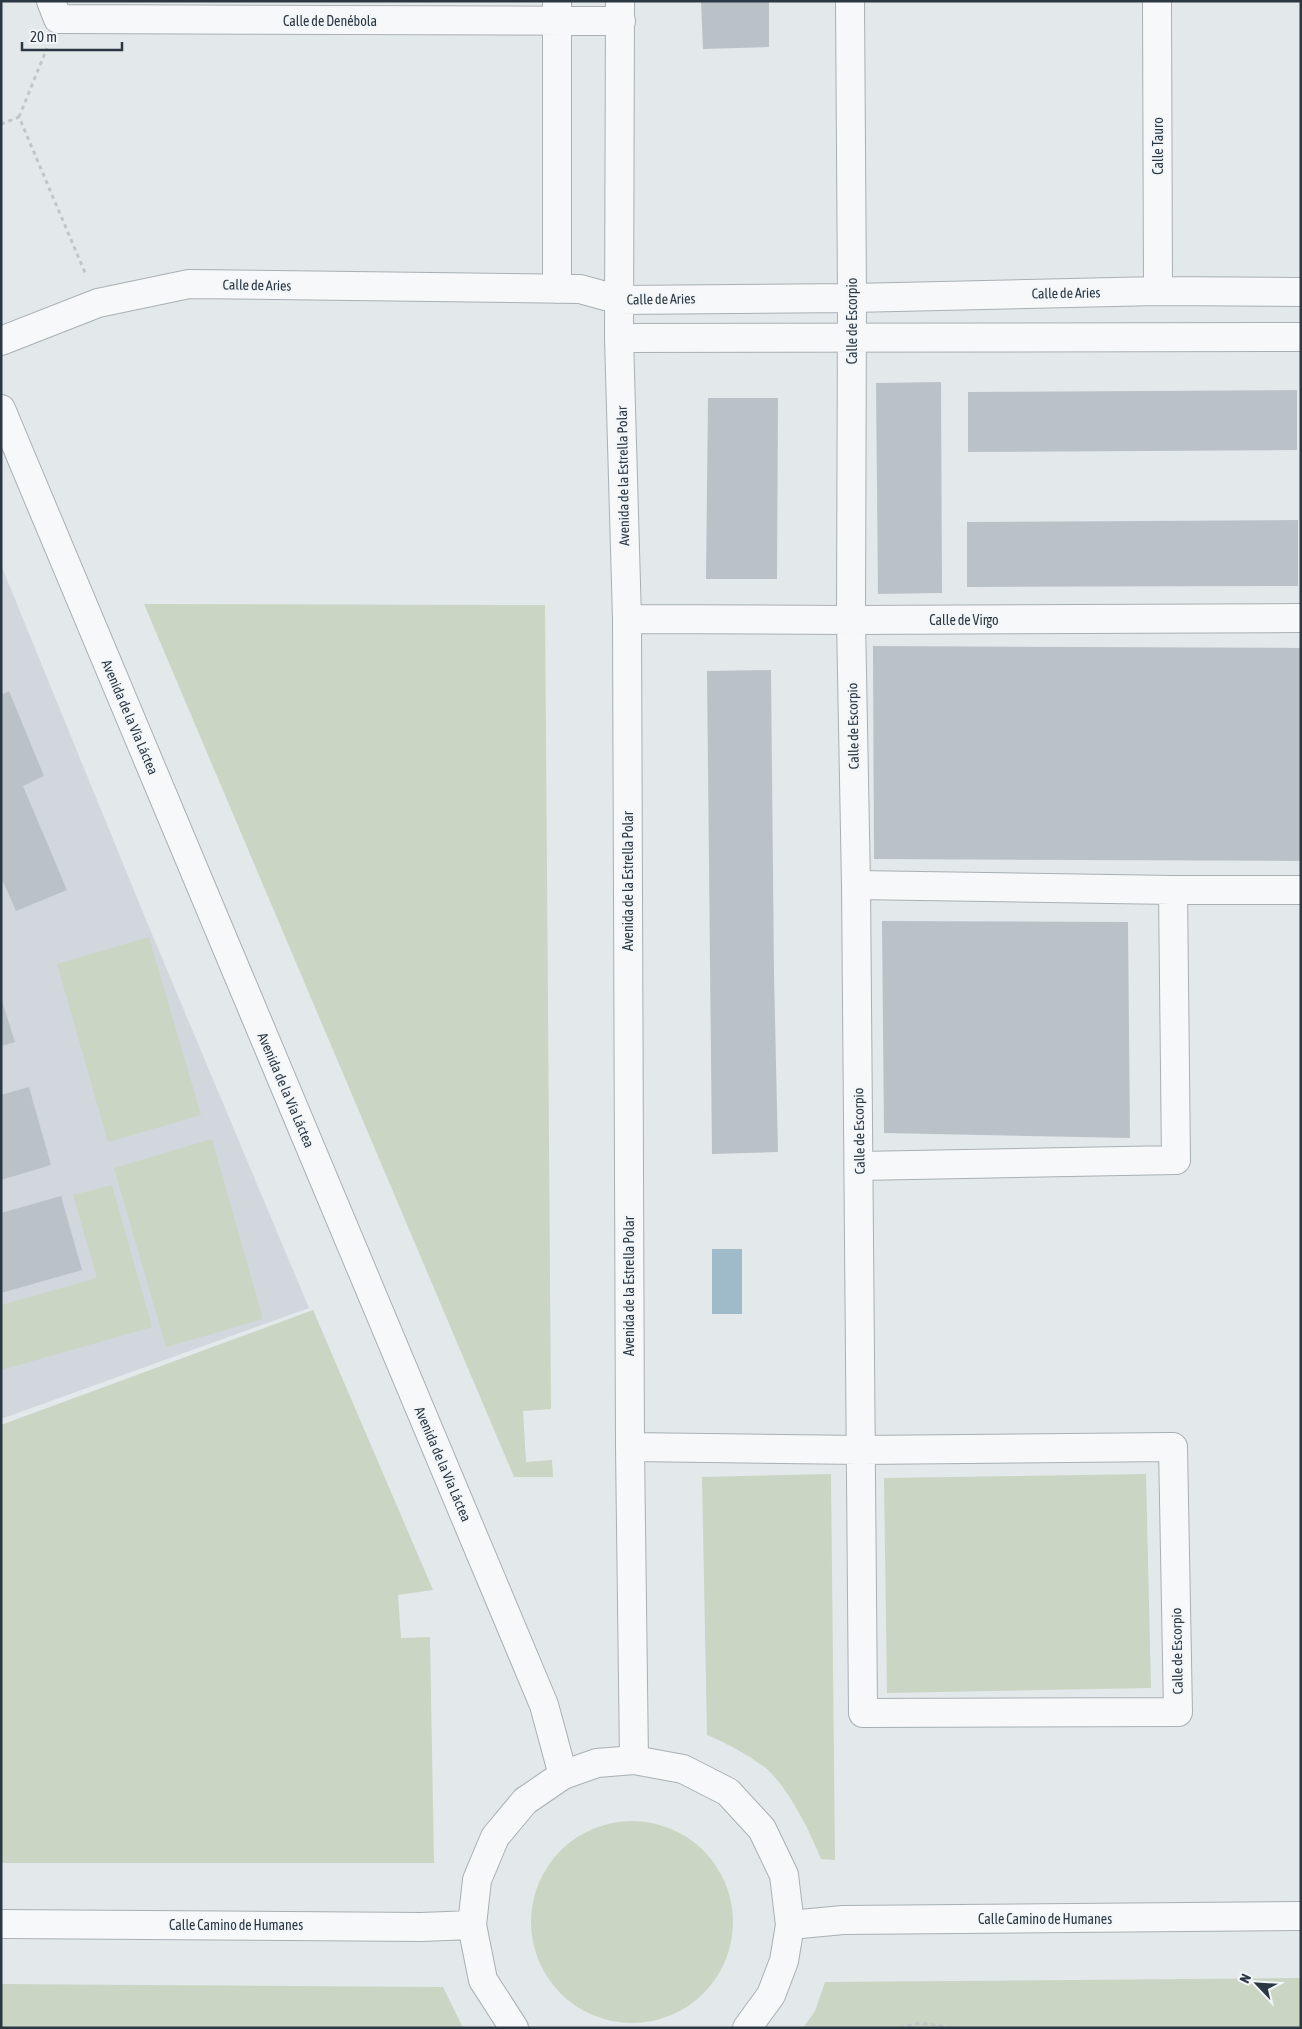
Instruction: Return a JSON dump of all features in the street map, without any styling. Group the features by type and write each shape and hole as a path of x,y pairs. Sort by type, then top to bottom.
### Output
{"street":[{"name":"Calle de Escorpio","path":"630,1447 860,1450 1173,1447 1178,1712 863,1713 860,1450 856,885 851,620 852,298 850,1"},
{"name":"Calle Tauro","path":"1157,1 1158,291"},
{"name":"Calle de Denébola","path":"54,10 620,11"},
{"path":"557,11 557,289"},
{"name":"Avenida de la Estrella Polar","path":"620,11 620,338 626,619 630,1447 634,1760"},
{"name":"Calle de Aries","path":"1,341 98,303 189,284 580,289 620,300 852,298 1158,291 1301,292"},
{"path":"620,338 1301,337"},
{"name":"Avenida de la Vía Láctea","path":"1,409 544,1705 563,1775"},
{"name":"Calle de Virgo","path":"626,619 1301,618"},
{"path":"856,885 1301,890"},
{"path":"859,1166 1176,1160 1173,890"},
{"path":"514,2028 483,1980 472,1925 477,1880 495,1837 525,1801 563,1775 598,1763 634,1760 683,1769 728,1792 762,1829 784,1875 790,1925 784,1961 771,1995 747,2028"},
{"name":"Calle Camino de Humanes","path":"790,1925 843,1920 1301,1916"},
{"name":"Calle Camino de Humanes","path":"1,1924 412,1927 472,1925"}],"path":[{"path":"54,10 19,117 98,303"},
{"path":"1,124 19,117"},
{"path":"900,2028 918,2023 957,2028"}],"shaded area":[{"path":"1,565 144,915 309,1308 1,1419"}],"green space":[{"path":"144,604 545,605 551,1409 523,1411 526,1462 552,1460 553,1477 514,1477"},
{"path":"149,937 201,1115 108,1142 57,964"},
{"path":"212,1139 263,1319 166,1347 114,1168"},
{"path":"112,1185 152,1327 1,1370 1,1305 97,1278 73,1195"},
{"path":"313,1310 433,1590 398,1595 401,1638 430,1637 434,1863 1,1863 1,1425"},
{"path":"831,1474 835,1860 821,1859 788,1794 768,1770 742,1752 707,1735 702,1477"},
{"path":"1146,1474 1151,1688 887,1693 884,1478"},
{"path":"632,1821 652,1823 679,1833 696,1844 710,1858 725,1884 731,1902 733,1922 731,1942 721,1969 710,1986 696,2000 670,2015 652,2021 632,2023 612,2021 585,2011 568,2000 554,1986 539,1960 533,1942 531,1922 533,1902 543,1875 554,1858 568,1844 594,1829 612,1823"},
{"path":"1301,1978 1301,2028 803,2028 815,2011 825,1982"},
{"path":"1,1984 443,1987 463,2028 1,2028"}],"water":[{"path":"712,1249 742,1249 742,1314 712,1314"}],"building":[{"path":"701,1 769,1 769,47 703,49"},
{"path":"941,382 942,593 878,594 876,383"},
{"path":"1297,390 1297,450 968,452 968,392"},
{"path":"708,398 778,398 777,579 706,579"},
{"path":"1298,520 1298,586 967,587 967,522"},
{"path":"873,646 1301,648 1301,861 874,859"},
{"path":"771,670 778,1152 712,1154 707,671"},
{"path":"9,691 44,776 23,786 67,890 16,911 1,877 1,695"},
{"path":"882,921 1128,922 1130,1138 884,1133"},
{"path":"1,998 15,1042 1,1046"},
{"path":"29,1087 51,1165 1,1180 1,1095"},
{"path":"61,1196 82,1270 1,1293 1,1213"}]}
